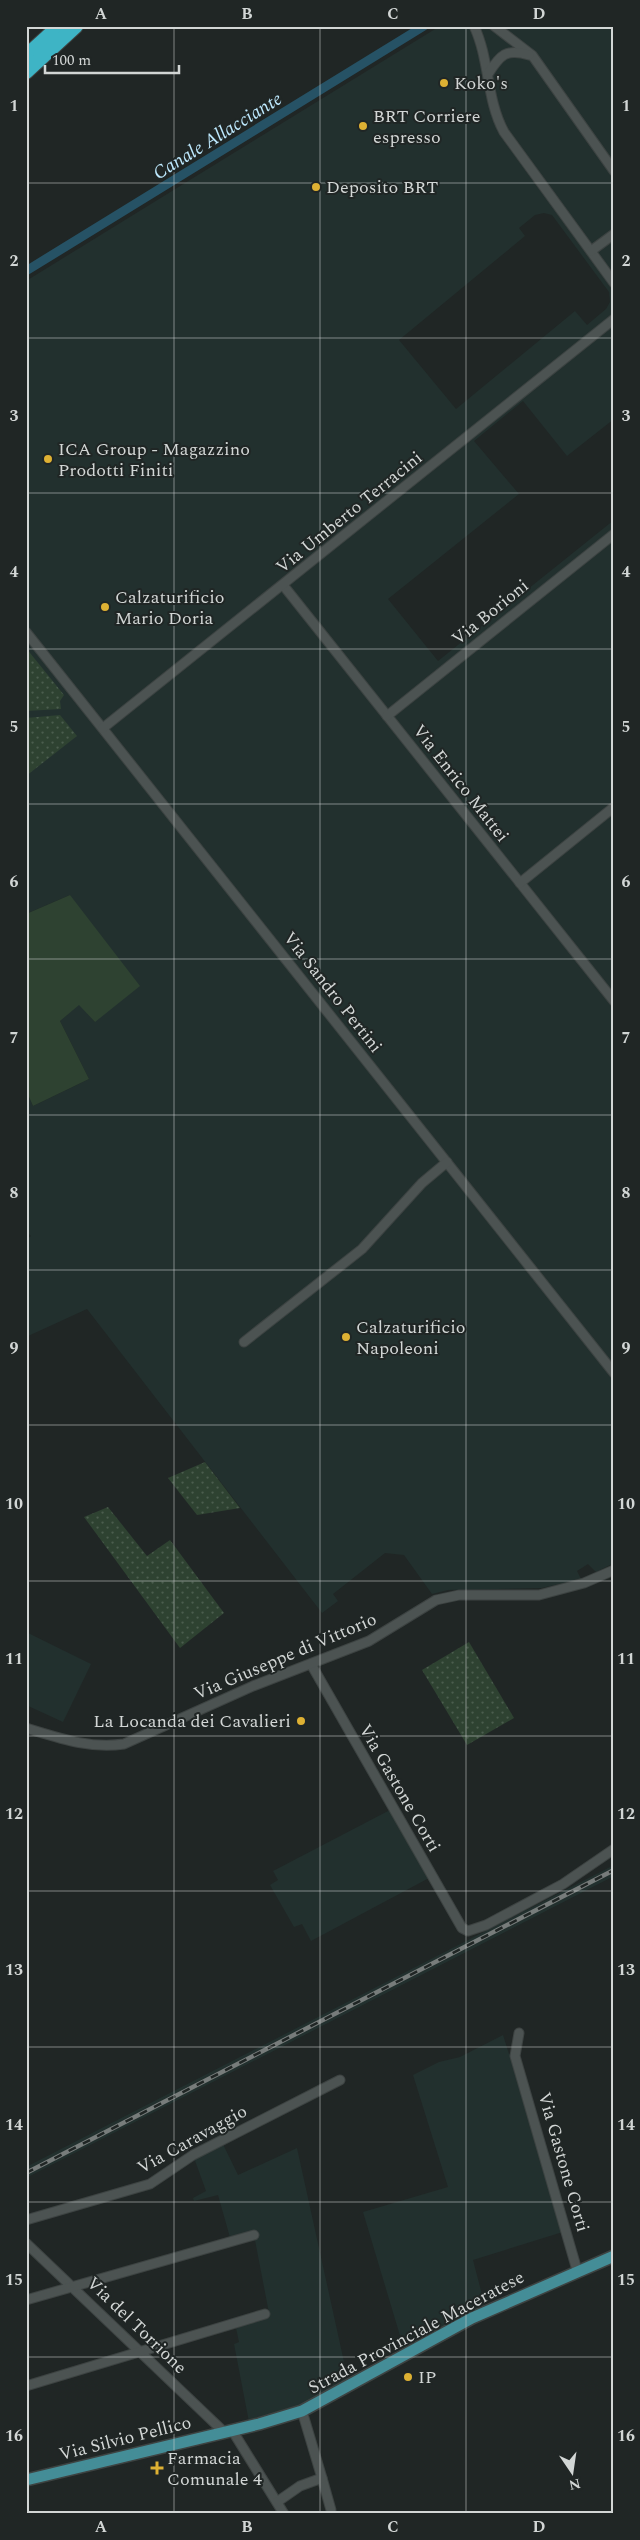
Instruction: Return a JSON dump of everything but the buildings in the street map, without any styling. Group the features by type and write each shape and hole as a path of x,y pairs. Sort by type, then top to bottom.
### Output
{"highway":[{"path":"26,48 51,26"},
{"path":"26,56 59,26"},
{"path":"26,72 76,26"}],"main road":[{"name":"Strada Provinciale Maceratese","path":"228,2431 302,2411 472,2318 577,2270 614,2256"},
{"name":"Via Silvio Pellico","path":"26,2480 228,2431"}],"street":[{"path":"474,26 488,74 494,108 504,132 614,283"},
{"path":"494,26 532,55 614,171"},
{"path":"488,74 502,55 518,51 532,55"},
{"path":"591,251 614,234"},
{"name":"Via Umberto Terracini","path":"103,728 614,319"},
{"name":"Via Borioni","path":"387,716 614,534"},
{"name":"Via Enrico Mattei","path":"283,585 614,1001"},
{"name":"Via Sandro Pertini","path":"26,632 614,1373"},
{"path":"520,883 614,807"},
{"path":"244,1342 362,1249 422,1183 447,1162"},
{"name":"Via Giuseppe di Vittorio","path":"26,1728 89,1746 106,1747 124,1744 237,1693 369,1641 436,1600 459,1596 539,1595 577,1585 614,1570"},
{"name":"Via Gastone Corti","path":"311,1664 462,1928 468,1931 486,1925 563,1884 614,1849"},
{"name":"Via Gastone Corti","path":"519,2034 515,2056 577,2270"},
{"name":"Via Caravaggio","path":"26,2220 150,2184 193,2155 340,2080"},
{"path":"26,2300 254,2235"},
{"name":"Via del Torrione","path":"26,2243 228,2431 284,2514"},
{"path":"26,2386 265,2314"},
{"path":"302,2411 332,2510"},
{"path":"277,2502 300,2486 322,2478"}],"shaded area":[{"path":"440,26 614,26 614,419 567,456 523,401 474,441 519,494 388,599 438,661 614,520 614,1563 596,1572 588,1564 577,1571 581,1579 542,1588 448,1590 432,1594 404,1555 385,1553 333,1594 338,1601 322,1613 87,1309 26,1337 26,1240 31,1236 26,1231 26,1090 33,1106 89,1079 60,1021 79,1004 95,1022 70,895 26,914 26,281","holes":["544,213 552,215 609,292 610,302 606,309 587,325 575,311 456,409 399,340 525,236 519,228 535,215"]},
{"path":"26,1632 91,1664 63,1722 26,1705"},
{"path":"390,1810 429,1878 311,1941 302,1924 294,1927 270,1885 278,1880 273,1871"},
{"path":"614,1865 614,1876 26,2178 26,2167"},
{"path":"503,2035 509,2054 515,2056 566,2231 473,2260 485,2306 404,2349 363,2212 448,2187 413,2075 439,2062 460,2057"},
{"path":"221,2140 238,2175 297,2148 348,2380 304,2404 249,2422 234,2344 239,2342 235,2323 269,2313 254,2235 231,2241 218,2195 194,2201 193,2198 206,2191 193,2155"}],"green space":[{"path":"26,648 64,695 60,701 61,709 26,711"},
{"path":"60,715 77,736 26,776 26,718"},
{"path":"70,895 140,986 95,1022 79,1005 60,1021 89,1079 33,1106 26,1090 26,914"},
{"path":"205,1462 240,1508 197,1515 168,1478"},
{"path":"108,1507 147,1556 170,1540 224,1613 180,1648 84,1517"},
{"path":"469,1642 514,1718 467,1745 422,1670"}],"waterway":[{"name":"Canale Allacciante","path":"26,271 424,26"}],"railway":[{"path":"26,2173 614,1870"}],"place":[{"name":"Koko's","path":"444,83"},
{"name":"BRT Corriere espresso","path":"363,126"},
{"name":"Deposito BRT","path":"316,187"},
{"name":"ICA Group - Magazzino Prodotti Finiti","path":"48,459"},
{"name":"Calzaturificio Mario Doria","path":"105,607"},
{"name":"Calzaturificio Napoleoni","path":"346,1337"},
{"name":"La Locanda dei Cavalieri","path":"301,1721"},
{"name":"IP","path":"408,2377"},
{"name":"Farmacia Comunale 4","path":"157,2468"}]}
